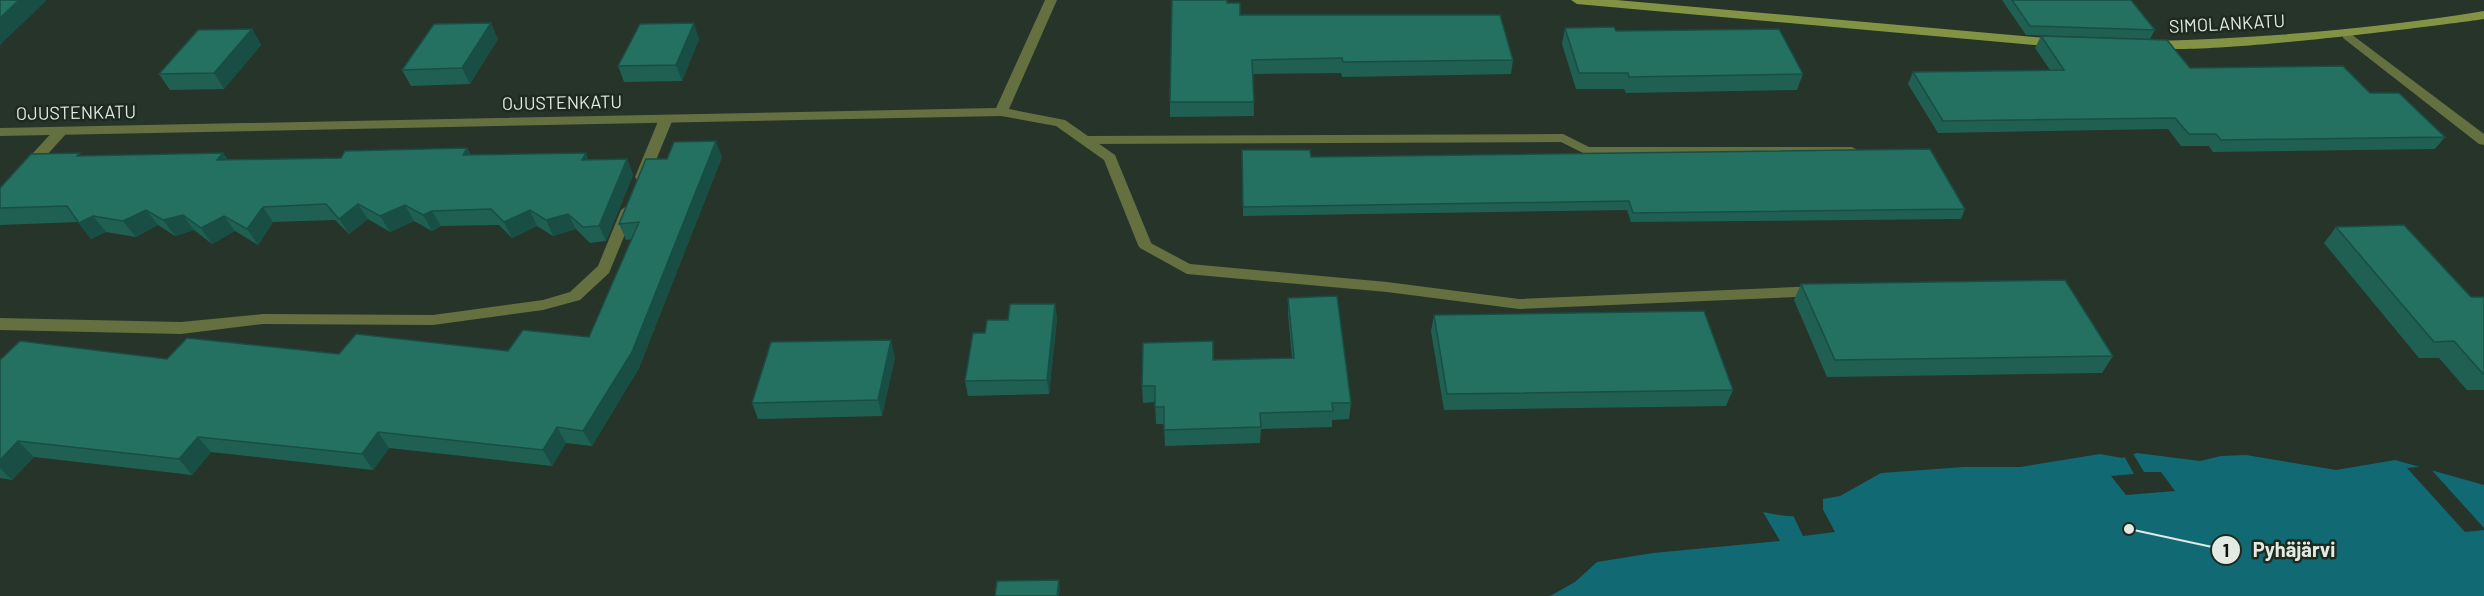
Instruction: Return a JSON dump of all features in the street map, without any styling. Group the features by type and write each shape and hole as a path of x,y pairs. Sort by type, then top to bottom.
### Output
{"street":[{"path":"1001,112 1051,0"},
{"path":"1577,0 1940,35 2076,44"},
{"name":"SIMOLANKATU","path":"2141,45 2250,42 2347,35 2484,15"},
{"path":"2347,35 2484,141"},
{"name":"OJUSTENKATU","path":"0,132 1001,112 1060,123 1110,158 1145,245 1187,269 1387,287 1519,304 1829,291"},
{"path":"0,324 181,328 263,319 433,320 543,305 575,296 604,269 666,119"},
{"path":"0,198 61,131"},
{"path":"1085,140 1563,138 1587,151 1870,151"}],"water":[{"path":"2137,453 2200,461 2221,456 2246,455 2336,470 2395,460 2484,485 2484,596 1550,596 1575,582 1597,562 1653,553 1780,541 1763,512 1794,516 1816,512 1823,509 1823,499 1840,496 1881,473 1964,467 2020,467 2100,454 2122,458"}],"pier":[{"path":"2132,452 2144,472 2161,472 2175,491 2126,495 2111,476 2134,474 2123,454"},
{"path":"2428,466 2484,530 2465,532 2407,468"},
{"path":"1820,504 1835,532 1803,536 1792,513 1809,513"}],"building":[{"path":"0,0 19,0 0,18"},
{"path":"1172,0 1227,0 1227,3 1240,3 1240,15 1500,15 1513,60 1343,62 1342,58 1252,60 1254,102 1170,102"},
{"path":"2012,0 2131,0 2155,30 2030,26"},
{"path":"491,23 462,68 402,70 434,24"},
{"path":"694,23 676,65 618,66 640,24"},
{"path":"1614,27 1616,31 1779,29 1803,74 1629,77 1628,73 1579,73 1565,28"},
{"path":"252,29 214,73 159,74 198,30"},
{"path":"2041,36 2167,40 2190,68 2343,66 2370,93 2399,93 2445,137 2221,140 2216,134 2189,134 2175,118 1943,121 1913,72 2064,70"},
{"path":"716,141 632,352 583,431 557,427 543,450 378,432 362,454 198,437 179,459 18,441 0,460 0,360 20,341 167,359 187,338 339,354 356,334 508,351 523,330 589,337 639,222 619,224 646,159 667,159 674,142"},
{"path":"467,148 463,155 586,153 582,160 627,159 599,226 583,227 568,214 546,220 530,210 504,222 491,209 432,211 423,215 405,205 380,216 358,204 339,219 326,204 263,207 247,229 224,216 201,228 183,215 163,220 146,210 123,221 93,216 79,223 67,206 0,208 0,188 31,154 80,153 77,156 223,153 217,160 341,158 345,151"},
{"path":"1930,149 1965,209 1633,213 1629,201 1243,207 1242,150 1310,150 1311,157"},
{"path":"2404,225 2471,297 2484,297 2484,374 2454,341 2434,342 2336,227"},
{"path":"2065,280 2113,356 1835,360 1801,284"},
{"path":"1337,296 1351,403 1332,403 1333,411 1260,413 1261,427 1164,430 1164,407 1155,407 1155,386 1142,386 1143,343 1213,341 1213,360 1294,358 1288,298"},
{"path":"1010,304 1055,304 1047,380 965,381 973,333 985,333 987,320 1008,320"},
{"path":"1704,311 1733,390 1447,394 1434,315"},
{"path":"891,340 878,400 752,403 771,342"},
{"path":"1059,580 1057,596 995,596 997,581"}],"place":[{"name":"Pyhäjärvi","path":"2129,529"}]}
